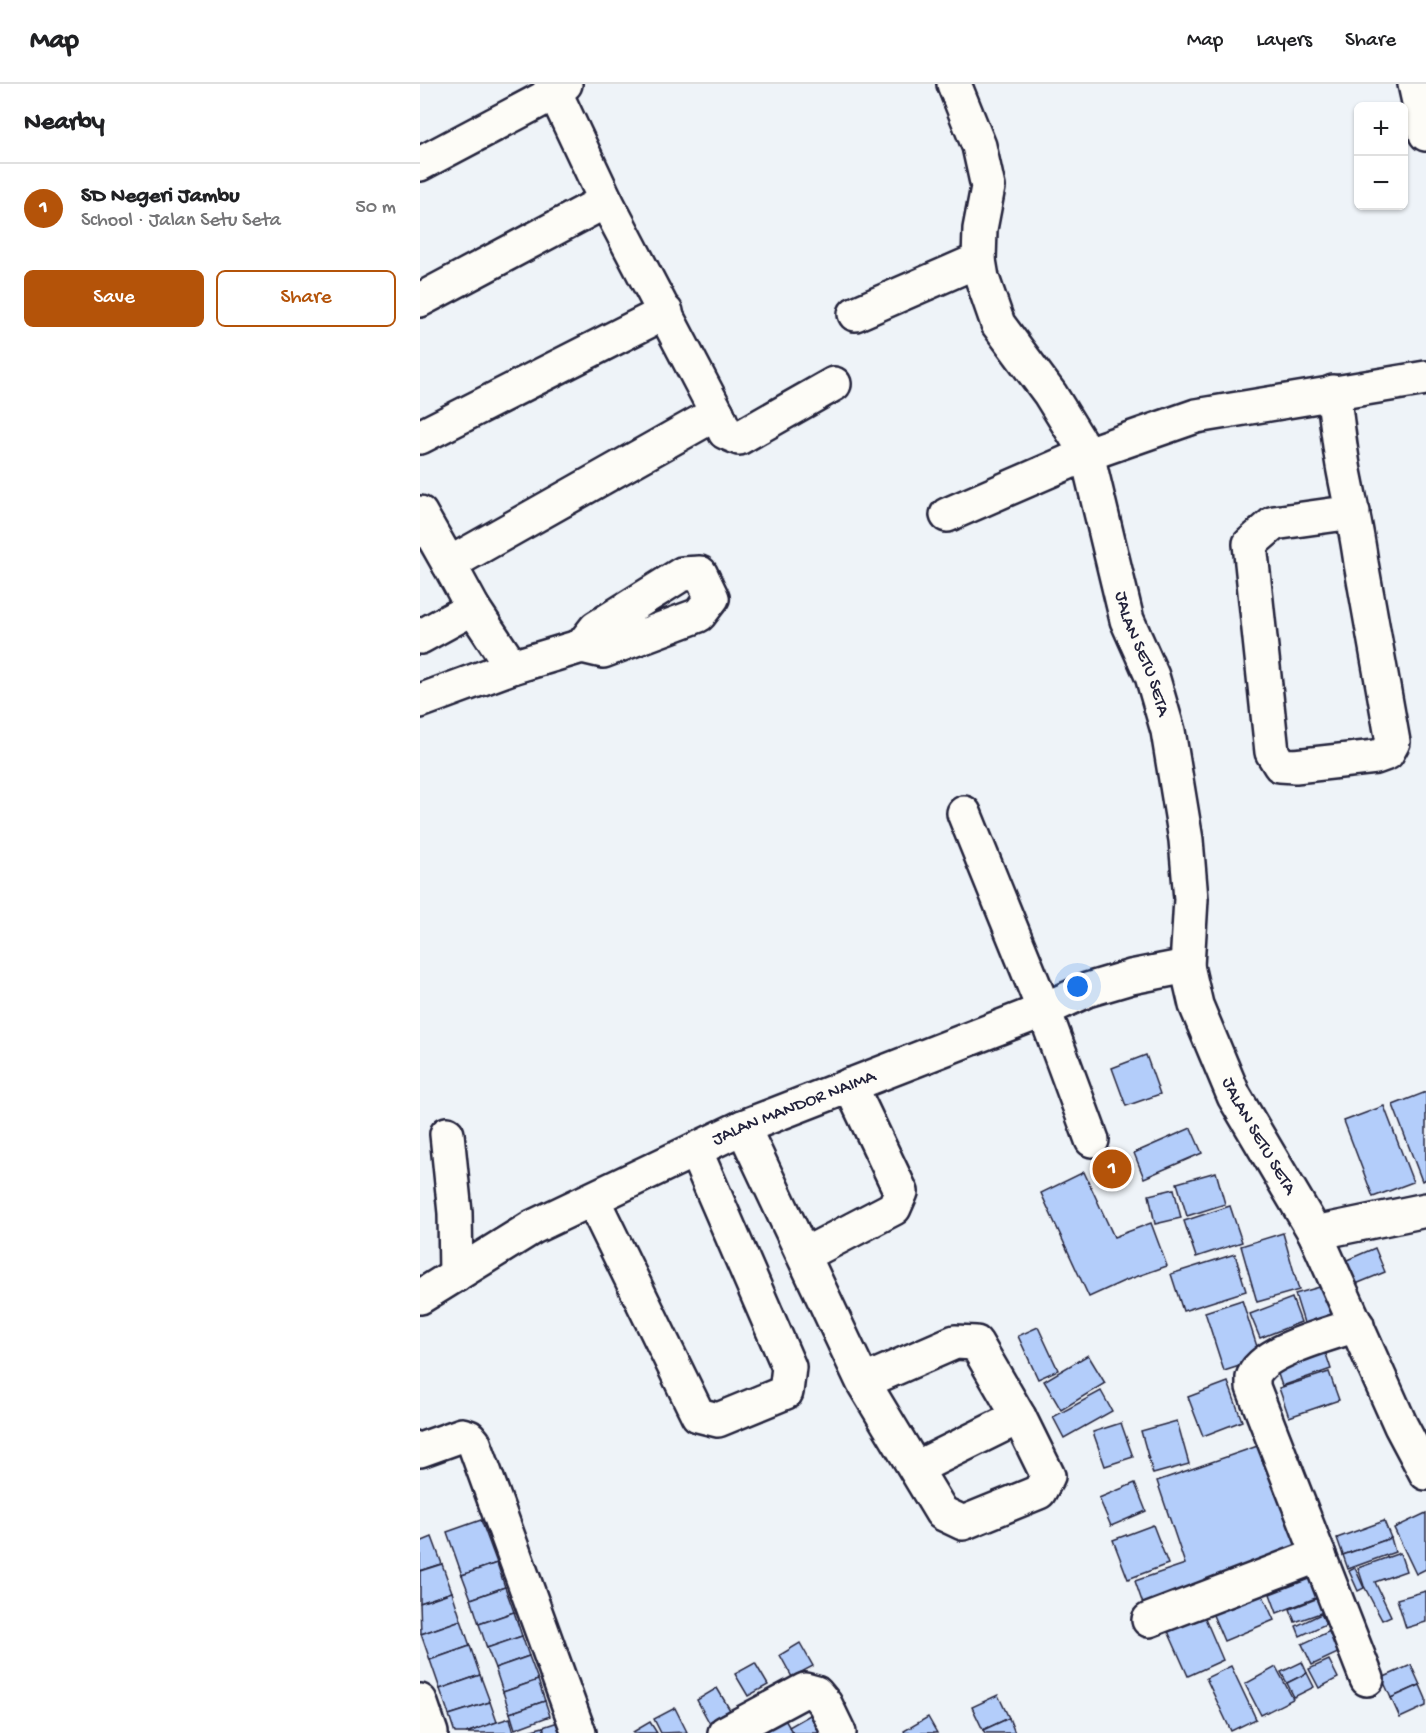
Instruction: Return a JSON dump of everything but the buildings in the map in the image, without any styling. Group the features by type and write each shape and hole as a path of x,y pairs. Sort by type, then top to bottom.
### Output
{"street":[{"name":"JALAN SETU SETA","path":"954,84 980,146 988,187 980,229 979,260 982,278 998,324 1050,394 1087,454 1127,620 1152,676 1168,731 1186,840 1191,899 1187,966 1196,1005 1233,1096 1315,1233 1401,1426 1426,1473"},
{"path":"1415,84 1426,134"},
{"path":"420,164 558,87 606,201 666,312 725,432 739,438 834,384"},
{"path":"420,300 606,201"},
{"path":"855,314 979,260"},
{"path":"420,437 666,312"},
{"path":"947,515 1087,454 1196,416 1426,378"},
{"path":"1333,392 1344,471 1353,512 1393,742 1387,753 1376,757 1295,766 1280,765 1272,752 1250,544 1274,523 1353,512"},
{"path":"449,564 717,413"},
{"path":"420,513 473,608 512,667"},
{"path":"420,638 473,608"},
{"path":"420,701 512,667 582,646"},
{"path":"964,813 1044,1010 1092,1140"},
{"name":"JALAN MANDOR NAIMA","path":"420,1297 533,1227 743,1127 1044,1010 1087,990 1131,977 1187,966"},
{"path":"804,1255 894,1208 901,1192 850,1085"},
{"path":"743,1127 863,1382 942,1513 963,1523 1039,1492 1048,1476 1019,1417 976,1343 955,1342 863,1382"},
{"path":"447,1134 455,1213 456,1275"},
{"path":"592,1200 699,1415 718,1420 786,1392 789,1367 695,1150"},
{"path":"1315,1233 1426,1210"},
{"path":"1357,1325 1285,1349 1259,1367 1253,1378 1253,1387 1367,1679"},
{"path":"916,1468 1019,1417"},
{"path":"420,1450 462,1435 469,1437 474,1443 579,1733"},
{"path":"1149,1620 1319,1555"},
{"path":"725,1733 805,1690 816,1693 825,1704 839,1733"},
{"path":"420,1701 431,1733"}],"place":[{"name":"SD Negeri Jambu","path":"1112,1169"}]}
